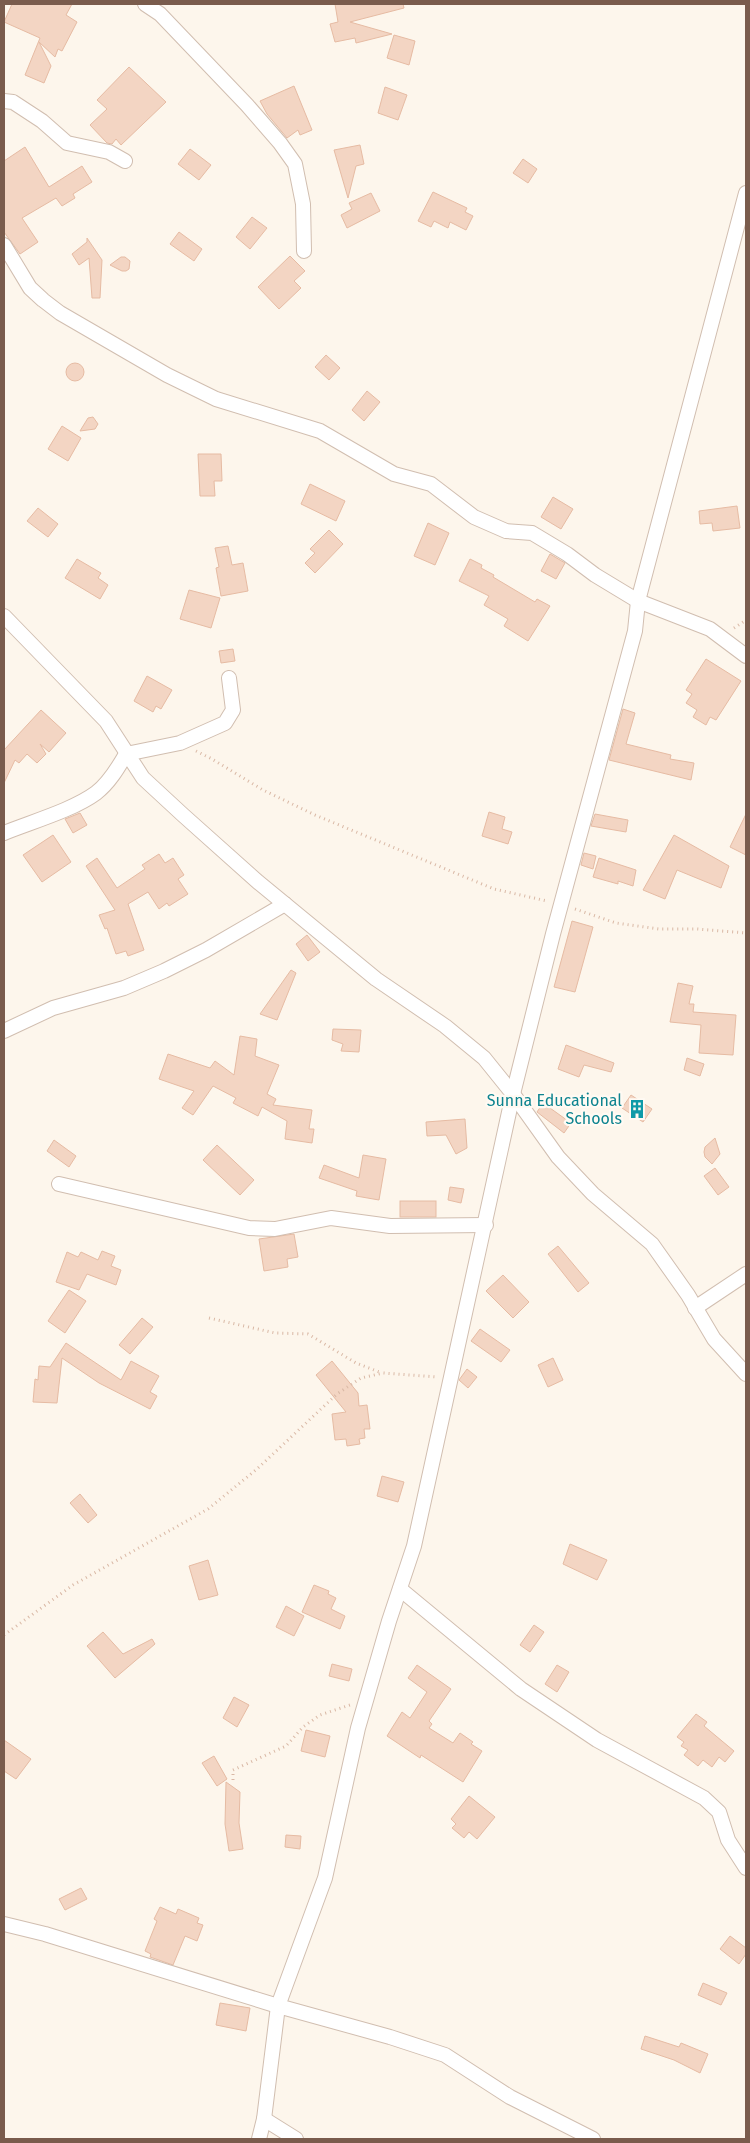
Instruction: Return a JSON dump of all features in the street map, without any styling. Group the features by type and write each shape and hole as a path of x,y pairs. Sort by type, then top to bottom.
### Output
{"street":[{"path":"145,4 160,14 247,105 280,143 295,164 303,204 304,252"},
{"path":"4,101 13,102 42,121 67,143 109,152 125,161"},
{"path":"260,2139 278,2006 325,1878 358,1728 414,1546 486,1225 513,1094 561,904 635,631 638,601 746,193"},
{"path":"4,245 30,288 43,300 60,313 167,375 216,399 320,431 394,474 431,484 474,517 506,531 532,533 638,601 710,629 746,656"},
{"path":"4,616 106,721 143,778 217,846 376,979 445,1026 484,1058 513,1094 558,1157 593,1194 652,1244 714,1338 746,1374"},
{"path":"4,833 67,808 96,793 116,772 126,754 180,743 225,723 234,710 229,678"},
{"path":"4,1031 53,1008 124,988 164,971 206,950 285,904"},
{"path":"59,1184 249,1228 275,1230 331,1218 390,1226 486,1225"},
{"path":"695,1308 746,1274"},
{"path":"400,1589 521,1689 597,1740 704,1798 719,1812 728,1840 746,1868"},
{"path":"4,1924 45,1934 278,2006 390,2036 445,2055 510,2097 593,2139"},
{"path":"264,2119 296,2139"}],"path":[{"path":"180,743 212,758 263,790 315,815 494,889 561,904 616,923 659,929 697,929 746,933"},
{"path":"209,1318 275,1333 308,1334 356,1362 383,1374"},
{"path":"4,1635 73,1585 208,1509 258,1469 337,1394 361,1378 383,1374 452,1378"},
{"path":"233,1780 233,1770 286,1746 303,1727 320,1715 367,1698"}],"building":[{"path":"12,4 72,4 66,15 77,22 62,51 58,49 55,57 39,42 51,66 44,83 25,75 40,38 4,22"},
{"path":"335,4 403,4 404,8 350,22 392,34 356,43 355,38 335,42 330,24 338,22"},
{"path":"394,35 415,41 409,65 387,58"},
{"path":"129,67 166,102 121,145 116,139 112,144 107,143 90,125 107,109 97,100"},
{"path":"294,86 312,130 300,135 298,130 287,138 267,114 260,101"},
{"path":"385,87 407,95 398,120 378,113"},
{"path":"360,145 364,164 356,166 348,198 334,150"},
{"path":"25,147 49,187 82,166 92,182 73,194 75,198 62,206 56,198 22,218 38,242 20,254 4,232 4,161"},
{"path":"190,149 211,165 199,180 178,164"},
{"path":"523,159 537,169 528,183 513,173"},
{"path":"433,192 467,208 465,212 473,216 466,230 450,222 448,228 434,221 431,227 418,221"},
{"path":"371,193 380,211 347,228 341,215 352,209 349,203"},
{"path":"252,217 267,228 250,249 236,237"},
{"path":"179,232 202,249 194,261 170,244"},
{"path":"87,238 102,260 100,298 92,298 89,258 79,265 72,254 87,242"},
{"path":"290,256 305,271 294,281 301,288 279,309 258,287"},
{"path":"121,257 125,257 130,261 129,269 126,271 110,265"},
{"path":"326,355 340,368 329,380 315,367"},
{"path":"75,363 81,366 84,372 81,378 75,381 69,378 66,372 69,366"},
{"path":"367,391 380,402 364,421 352,410"},
{"path":"93,417 98,424 95,429 80,431 88,418"},
{"path":"62,426 81,438 68,461 48,449"},
{"path":"198,454 221,454 222,481 214,481 215,496 200,496"},
{"path":"310,484 345,501 336,521 301,504"},
{"path":"553,497 573,509 561,529 541,517"},
{"path":"737,506 740,528 713,531 712,523 700,524 699,511"},
{"path":"38,508 58,524 48,537 27,521"},
{"path":"428,523 449,533 435,565 414,556"},
{"path":"329,530 343,544 315,573 305,563 315,553 310,549"},
{"path":"228,546 232,565 243,563 248,591 221,596 216,568 219,567 215,548"},
{"path":"550,554 565,563 556,579 541,571"},
{"path":"77,559 101,573 98,578 108,585 100,599 65,578"},
{"path":"470,559 482,565 481,568 494,575 493,577 535,602 537,599 550,606 528,641 504,626 508,619 484,605 489,596 459,581"},
{"path":"189,590 220,598 211,628 180,619"},
{"path":"233,649 235,661 221,663 219,651"},
{"path":"706,659 741,681 716,720 710,717 706,725 693,717 697,710 686,703 692,694 686,690"},
{"path":"147,676 172,690 161,709 156,706 153,712 134,701"},
{"path":"623,709 635,713 626,744 671,755 670,759 694,763 691,780 609,760"},
{"path":"41,710 66,733 49,752 40,744 46,754 37,763 27,754 19,763 15,760 4,783 4,750"},
{"path":"489,812 505,817 502,829 512,832 508,844 482,836"},
{"path":"80,813 87,825 73,833 65,819"},
{"path":"595,814 628,820 626,832 591,826"},
{"path":"746,814 746,855 730,847"},
{"path":"53,835 71,862 42,882 23,855"},
{"path":"674,835 729,866 721,888 677,870 665,899 643,890"},
{"path":"584,853 596,856 593,869 581,865"},
{"path":"159,854 165,863 173,858 184,875 178,879 188,894 169,906 167,903 159,909 148,892 128,904 144,950 128,956 126,951 116,954 107,928 105,929 99,915 115,910 86,866 97,858 117,888 145,869 142,865"},
{"path":"599,858 636,870 633,886 618,881 618,884 593,877"},
{"path":"572,921 593,927 575,992 554,987"},
{"path":"307,935 320,952 308,961 296,944"},
{"path":"291,970 296,973 277,1020 260,1014"},
{"path":"678,983 693,986 689,1004 694,1004 693,1012 736,1015 733,1055 699,1053 701,1025 670,1022"},
{"path":"333,1029 361,1030 359,1052 341,1051 343,1044 332,1040"},
{"path":"240,1036 257,1039 255,1056 279,1065 267,1094 276,1099 273,1105 312,1110 309,1129 314,1129 312,1143 285,1139 287,1121 262,1107 258,1116 233,1103 236,1098 213,1086 193,1115 182,1108 194,1091 159,1079 168,1054 210,1068 215,1061 234,1075"},
{"path":"566,1045 614,1063 611,1072 584,1065 579,1077 558,1069"},
{"path":"687,1058 704,1064 700,1076 684,1070"},
{"name":"Sunna Educational Schools","path":"631,1095 652,1109 643,1122 622,1108"},
{"path":"543,1103 571,1123 564,1133 537,1112"},
{"path":"465,1119 467,1148 456,1154 446,1135 427,1136 426,1122"},
{"path":"715,1138 720,1154 712,1164 705,1157 704,1152 705,1147"},
{"path":"54,1140 76,1156 69,1167 47,1151"},
{"path":"217,1145 254,1180 240,1195 203,1160"},
{"path":"363,1155 386,1159 379,1200 356,1196 357,1191 319,1178 324,1165 359,1178"},
{"path":"715,1168 729,1187 718,1195 704,1176"},
{"path":"450,1187 464,1189 461,1203 448,1200"},
{"path":"400,1201 436,1201 436,1217 400,1217"},
{"path":"294,1234 298,1257 287,1259 288,1267 264,1271 259,1239"},
{"path":"558,1246 589,1283 578,1292 548,1254"},
{"path":"102,1251 115,1256 111,1266 121,1270 116,1285 87,1274 79,1290 56,1282 67,1252 78,1257 81,1252 98,1260"},
{"path":"503,1275 529,1302 513,1318 486,1291"},
{"path":"69,1290 86,1301 65,1333 48,1321"},
{"path":"142,1318 153,1327 130,1354 119,1345"},
{"path":"480,1329 510,1350 501,1362 471,1341"},
{"path":"66,1343 121,1380 131,1361 159,1376 150,1392 157,1396 150,1409 99,1383 62,1358 57,1403 33,1402 35,1379 38,1380 39,1366 50,1367"},
{"path":"553,1358 563,1380 548,1387 538,1365"},
{"path":"332,1361 358,1393 359,1406 367,1405 370,1429 364,1429 365,1438 359,1439 360,1444 347,1446 346,1439 335,1440 332,1414 346,1412 316,1375"},
{"path":"467,1369 477,1377 468,1388 459,1380"},
{"path":"382,1476 404,1482 398,1502 377,1496"},
{"path":"80,1494 97,1515 88,1523 70,1503"},
{"path":"570,1544 607,1560 597,1580 563,1564"},
{"path":"208,1560 218,1595 199,1600 189,1566"},
{"path":"314,1585 329,1591 328,1594 336,1598 331,1609 345,1616 340,1629 302,1612"},
{"path":"286,1606 304,1616 294,1636 276,1627"},
{"path":"534,1625 544,1632 530,1652 520,1645"},
{"path":"103,1632 123,1654 152,1639 155,1644 115,1678 87,1646"},
{"path":"332,1664 352,1669 349,1681 329,1676"},
{"path":"417,1665 451,1689 429,1721 432,1724 429,1728 453,1743 460,1733 473,1742 471,1744 482,1751 463,1782 421,1755 420,1758 387,1736 402,1712 410,1718 427,1692 408,1678"},
{"path":"557,1665 569,1672 557,1692 545,1684"},
{"path":"234,1697 249,1705 237,1727 223,1718"},
{"path":"696,1714 707,1722 704,1726 734,1751 725,1762 719,1757 712,1767 703,1760 698,1766 684,1755 688,1750 681,1746 684,1742 677,1737"},
{"path":"306,1730 330,1736 325,1757 301,1751"},
{"path":"4,1740 31,1759 16,1779 4,1771"},
{"path":"214,1756 227,1779 217,1786 202,1763"},
{"path":"226,1782 240,1792 239,1823 243,1849 229,1851 225,1824"},
{"path":"469,1796 495,1817 477,1839 469,1832 464,1838 452,1828 456,1824 451,1819"},
{"path":"286,1835 301,1836 300,1849 285,1847"},
{"path":"81,1888 87,1899 65,1910 59,1899"},
{"path":"160,1907 176,1914 178,1909 199,1918 197,1923 203,1925 197,1941 185,1936 173,1965 150,1957 151,1954 145,1951 157,1921 154,1919"},
{"path":"730,1936 746,1948 746,1954 739,1964 720,1949"},
{"path":"703,1983 727,1993 721,2005 698,1995"},
{"path":"220,2003 250,2008 246,2031 216,2025"},
{"path":"645,2036 679,2047 681,2043 708,2054 700,2073 674,2060 641,2049"}],"place":[{"name":"Sunna Educational Schools","path":"637,1109"}]}
